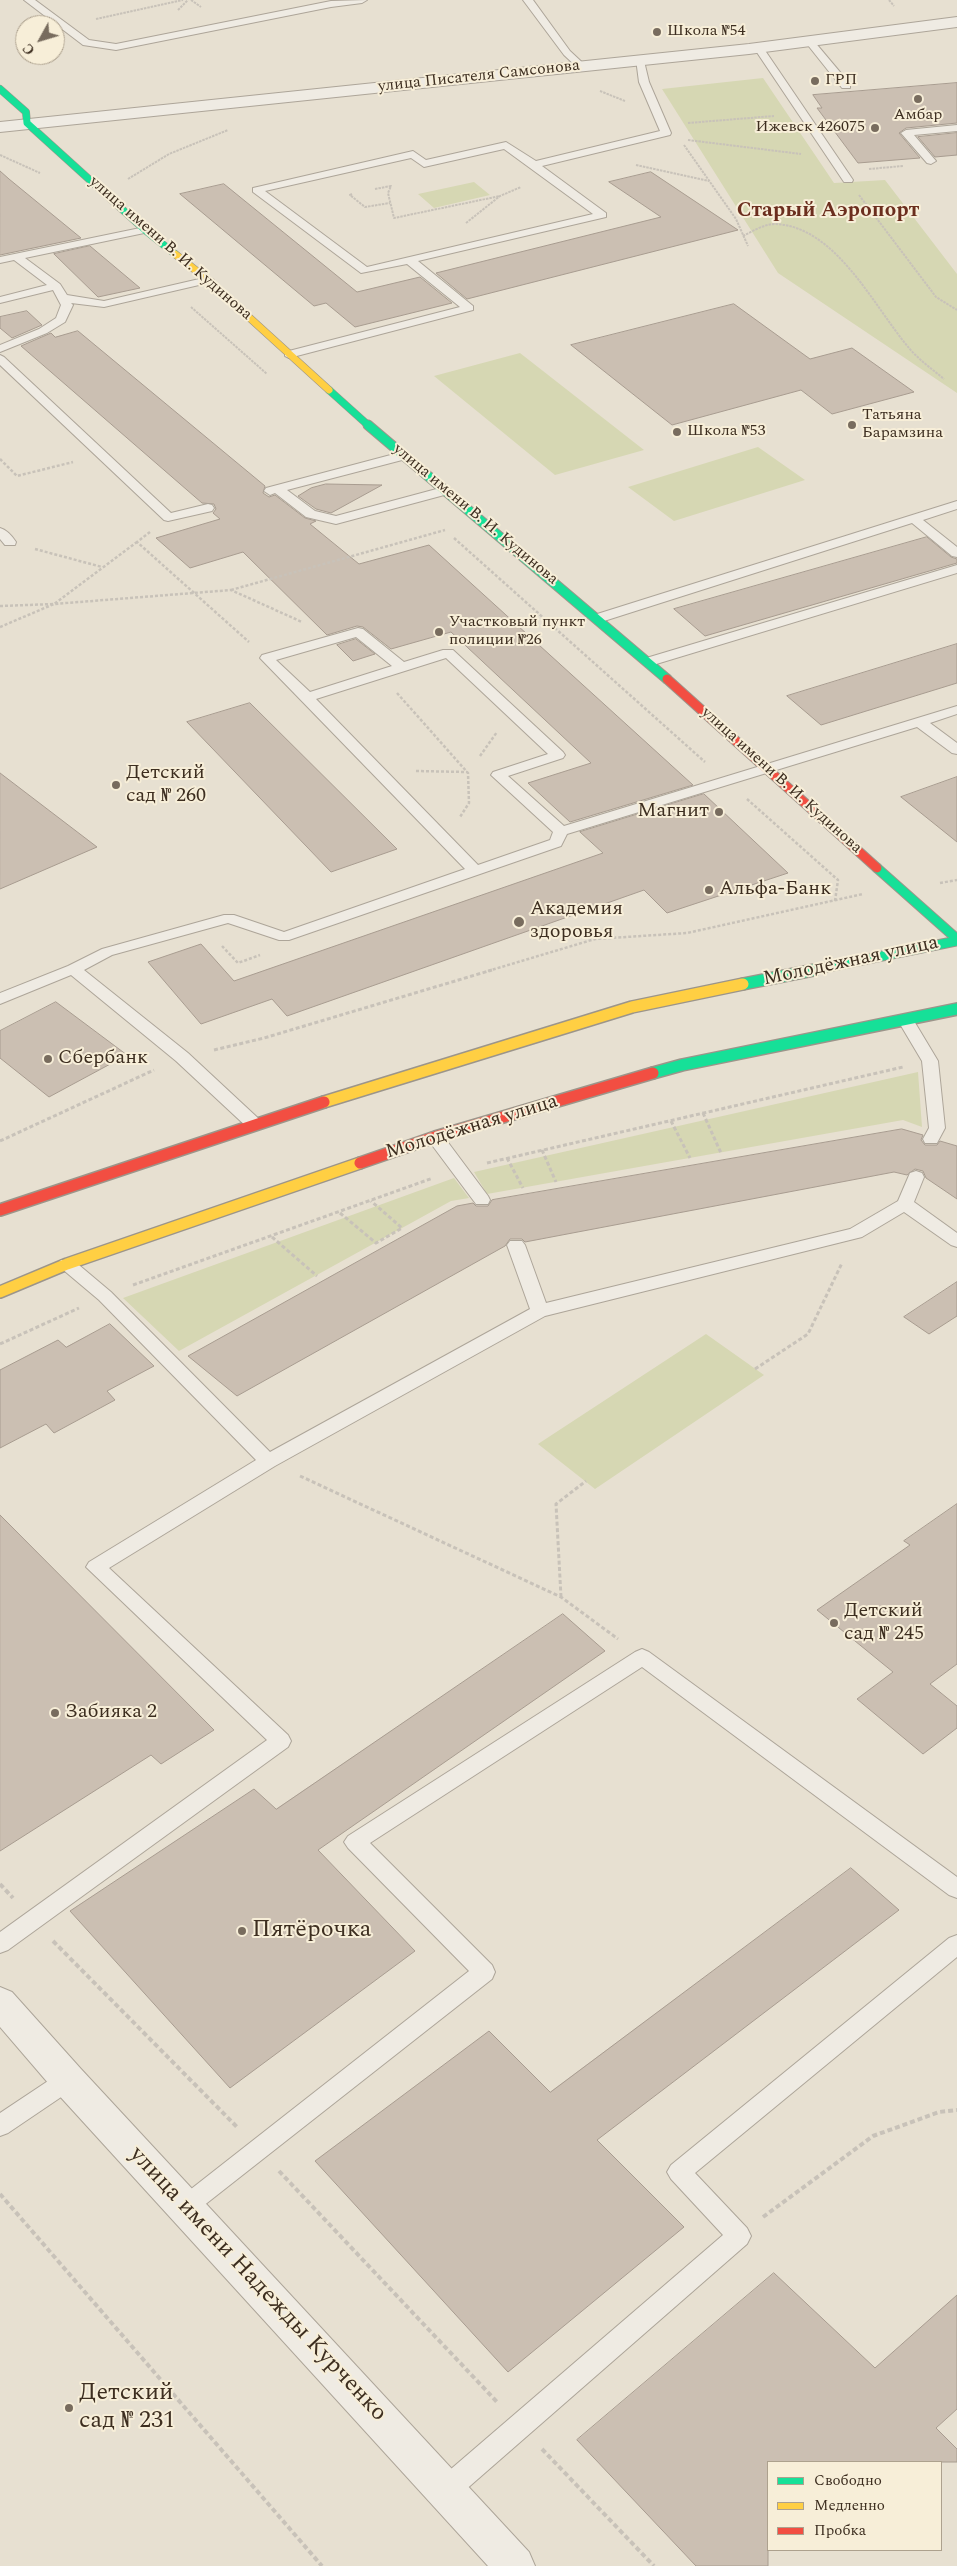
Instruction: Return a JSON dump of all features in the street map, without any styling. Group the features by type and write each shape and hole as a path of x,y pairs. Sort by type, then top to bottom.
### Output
{"street":[{"name":"улица Писателя Самсонова","path":"0,127 759,48 957,22"},
{"name":"улица имени В. И. Кудинова","path":"0,89 26,112 27,123 145,230 208,280 402,456 599,618 957,940"},
{"name":"Молодёжная улица","path":"0,1210 254,1124 632,1008 957,940"},
{"name":"Молодёжная улица","path":"0,1292 67,1264 435,1137 682,1066 905,1018 957,1009"},
{"name":"улица имени Надежды Курченко","path":"0,2002 68,2080 515,2566"}],"lane":[{"path":"29,0 47,15"},
{"path":"65,29 86,43 116,47 328,2 362,0"},
{"path":"528,0 567,53 582,67"},
{"path":"810,42 846,86"},
{"path":"759,48 845,176"},
{"path":"534,164 665,129 644,82 639,61"},
{"path":"931,161 906,133 957,128"},
{"path":"506,144 549,176 602,215 365,271 257,190 413,154 424,164 506,144"},
{"path":"0,260 145,230"},
{"path":"0,349 44,331 61,320 67,305 56,286 16,257"},
{"path":"289,354 469,308 409,260"},
{"path":"62,297 88,303 104,304 208,280"},
{"path":"0,300 56,286"},
{"path":"0,359 168,517 208,508"},
{"path":"402,456 274,490 306,514 322,519 336,520 444,491"},
{"path":"599,618 957,505"},
{"path":"914,519 957,553"},
{"path":"0,532 10,542"},
{"path":"648,662 957,570"},
{"path":"402,667 358,632 267,658 379,770 475,871"},
{"path":"307,697 448,653 558,755 498,775 561,831"},
{"path":"561,831 957,710"},
{"path":"919,721 957,750"},
{"path":"0,999 73,970 107,952 230,918 284,938 556,843 561,831"},
{"path":"73,970 182,1057 254,1124"},
{"path":"905,1018 930,1061 937,1128 931,1139"},
{"path":"435,1137 482,1200"},
{"path":"0,1944 281,1741 96,1567 268,1461 540,1311 856,1233 905,1204 916,1177"},
{"path":"905,1204 957,1241"},
{"path":"516,1245 540,1311"},
{"path":"67,1264 105,1296 268,1461"},
{"path":"185,2207 484,1972 355,1842 642,1657 957,1889"},
{"path":"446,2490 739,2236 680,2172 957,1944"},
{"path":"0,2126 68,2080"}],"path":[{"path":"65,26 183,0"},
{"path":"665,129 802,113"},
{"path":"128,180 169,154 233,128"},
{"path":"665,129 678,137 696,142 833,157"},
{"path":"678,137 736,219 748,246"},
{"path":"931,161 845,176 936,297 957,310"},
{"path":"629,164 709,181"},
{"path":"374,190 391,186 388,193 394,218 500,196 549,176"},
{"path":"358,193 350,195 364,207 390,202"},
{"path":"460,248 458,234 468,220 500,196"},
{"path":"743,236 774,224 799,228 837,254 862,284 887,322 910,350 944,379"},
{"path":"0,459 17,476 101,455"},
{"path":"0,627 54,604 138,542 168,517"},
{"path":"0,606 54,604 231,590 445,530"},
{"path":"10,542 102,567"},
{"path":"138,542 267,658"},
{"path":"231,590 336,638"},
{"path":"380,674 468,772"},
{"path":"479,757 512,712"},
{"path":"445,840 469,803 468,772 473,765"},
{"path":"379,770 468,772 498,775"},
{"path":"0,1141 182,1057 264,1038 595,939 687,933 899,886 957,880"},
{"path":"703,1113 721,1152"},
{"path":"671,1120 690,1158"},
{"path":"542,1150 556,1182"},
{"path":"507,1158 523,1188"},
{"path":"340,1212 376,1243 402,1228 371,1201"},
{"path":"755,1369 808,1334 856,1233"},
{"path":"271,1236 317,1276"},
{"path":"268,1461 561,1597 642,1657"},
{"path":"561,1597 556,1504 586,1481"},
{"path":"0,1884 33,1921 258,2149 654,2566"},
{"path":"739,2236 872,2136 939,2112 957,2110"},
{"path":"0,2194 322,2566"}],"green space":[{"path":"763,78 834,183 885,180 957,274 957,393 778,273 662,89"},
{"path":"474,182 490,195 434,208 418,194"},
{"path":"520,353 644,450 555,475 434,376"},
{"path":"758,447 805,480 674,521 628,487"},
{"path":"918,1072 922,1127 903,1120 487,1194 474,1172"},
{"path":"454,1178 469,1198 451,1201 179,1351 123,1298"},
{"path":"706,1334 764,1375 595,1489 538,1444"}],"building":[{"path":"957,83 957,123 906,128 899,133 920,158 858,163 817,108 822,108 813,95"},
{"path":"957,133 957,155 935,157 918,137"},
{"path":"0,171 9,179 81,238 0,255"},
{"path":"651,172 738,230 467,299 436,273 661,217 609,182"},
{"path":"224,184 357,292 420,277 452,303 355,327 326,303 314,306 180,194"},
{"path":"90,246 140,288 98,297 54,254"},
{"path":"734,304 810,359 852,348 914,392 832,414 801,390 672,425 571,345"},
{"path":"27,311 42,325 12,338 0,328 0,317"},
{"path":"78,331 265,486 263,493 269,497 275,495 305,518 316,521 310,524 359,564 429,545 693,785 570,822 528,783 591,763 451,632 391,649 363,627 357,626 327,635 243,552 190,568 156,538 220,519 213,513 216,509 214,504 202,503 21,346 51,333 55,337"},
{"path":"326,484 382,485 331,513 316,509 298,496 311,488"},
{"path":"927,537 951,557 957,559 957,563 705,636 674,609"},
{"path":"356,639 375,654 353,661 337,645"},
{"path":"957,644 957,683 821,725 787,696"},
{"path":"250,703 397,849 331,872 187,722"},
{"path":"0,773 97,847 0,889"},
{"path":"957,777 957,842 901,797"},
{"path":"704,794 788,873 667,913 644,890 287,1016 272,999 201,1024 148,962 201,944 234,981 603,853 580,832"},
{"path":"56,1002 127,1055 49,1097 0,1058 0,1031"},
{"path":"902,1129 923,1135 921,1140 925,1145 937,1145 940,1141 957,1146 957,1199 926,1178 923,1171 915,1169 907,1175 894,1172 525,1242 522,1239 510,1239 505,1246 237,1396 188,1356 457,1206 473,1203 476,1206 488,1206 492,1200"},
{"path":"957,1282 957,1316 929,1334 904,1317"},
{"path":"110,1324 154,1366 107,1391 115,1400 54,1433 46,1424 0,1448 0,1370 58,1340 66,1347"},
{"path":"957,1504 957,1664 930,1684 957,1706 957,1728 923,1754 857,1699 893,1672 817,1610 910,1545 904,1541"},
{"path":"0,1515 214,1730 161,1764 151,1755 0,1851"},
{"name":"Пятёрочка","path":"563,1614 605,1651 318,1850 415,1951 230,2088 70,1911 254,1789 276,1809"},
{"path":"851,1868 899,1910 597,2140 684,2227 508,2372 315,2161 489,2031 550,2092"},
{"path":"774,2273 875,2368 957,2295 957,2409 936,2428 957,2449 957,2462 767,2461 768,2566 696,2566 577,2440"}],"traffic: fast":[{"path":"0,89 26,112 27,123 145,230 175,254"},
{"path":"329,390 667,679"},
{"path":"877,868 957,939"},
{"path":"743,984 957,941"},
{"path":"653,1073 682,1065 957,1009"}],"traffic: slow":[{"path":"175,254 208,280 329,390"},
{"path":"324,1102 632,1007 743,984"},
{"path":"0,1292 67,1264 360,1163"}],"traffic: jam":[{"path":"667,679 877,868"},
{"path":"360,1163 435,1137 653,1073"},
{"path":"0,1210 324,1102"}],"place":[{"name":"Школа №54","path":"657,32"},
{"name":"ГРП","path":"815,81"},
{"name":"Амбар","path":"918,99"},
{"name":"Ижевск 426075","path":"875,128"},
{"name":"Татьяна Барамзина","path":"852,425"},
{"name":"Школа №53","path":"677,432"},
{"name":"Участковый пункт полиции №26","path":"439,632"},
{"name":"Детский сад № 260","path":"116,785"},
{"name":"Магнит","path":"719,812"},
{"name":"Альфа-Банк","path":"709,890"},
{"name":"Академия здоровья","path":"519,922"},
{"name":"Сбербанк","path":"48,1059"},
{"name":"Детский сад № 245","path":"834,1623"},
{"name":"Забияка 2","path":"55,1713"},
{"name":"Пятёрочка","path":"242,1931"},
{"name":"Детский сад № 231","path":"69,2408"}],"district":[{"name":"Старый Аэропорт","path":"828,212"}]}
